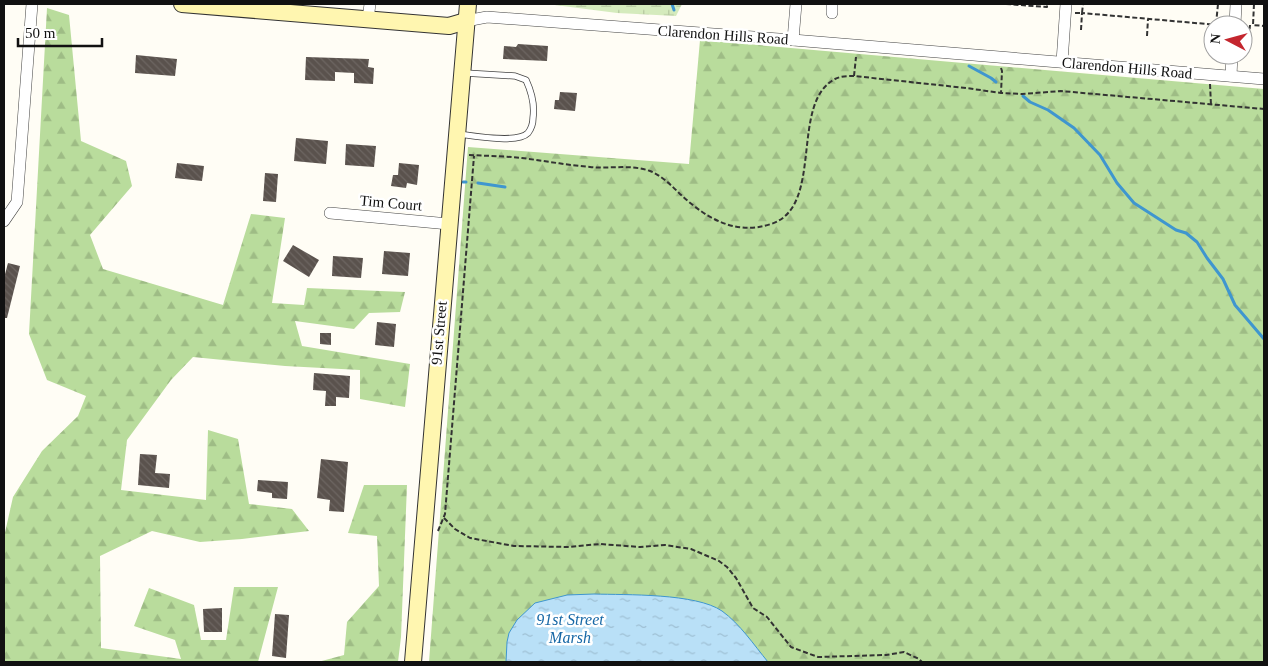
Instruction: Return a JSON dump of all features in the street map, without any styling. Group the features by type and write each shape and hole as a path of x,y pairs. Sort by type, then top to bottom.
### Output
{"main road":[{"name":"Clarendon Hills Road","path":"182,4 369,11 449,26 466,21"},
{"name":"91st Street","path":"412,662 468,4"}],"street":[{"path":"4,221 17,202 32,4"},
{"path":"793,40 796,4"},
{"path":"1062,62 1066,4"},
{"name":"Clarendon Hills Road","path":"466,21 487,17 1264,79"},
{"path":"1231,76 1232,65"},
{"name":"Tim Court","path":"330,213 449,224"}],"lane":[{"path":"457,134 504,139 520,137 528,133 532,124 534,109 532,92 526,80 515,76 462,73"}],"path":[{"path":"1006,4 1047,7 1047,4"},
{"path":"1081,30 1083,4"},
{"path":"1075,13 1203,24"},
{"path":"1147,36 1148,19"},
{"path":"854,76 857,52"},
{"path":"994,57 1002,71 1001,93"},
{"path":"1210,74 1211,104"},
{"path":"468,155 521,158 591,167 638,167 652,172 667,182 696,208 717,221 744,228 757,228 782,219 788,215 795,205 799,195 807,144 817,102 823,91 836,78 854,76 1001,93 1022,94 1061,91 1264,109"},
{"path":"437,534 445,514 474,156"},
{"path":"444,518 455,529 470,538 514,546 569,547 600,544 640,547 665,545 691,549 719,561 727,567 736,578 753,608 767,617 791,647 818,657 886,655 904,652 920,659 922,662"}],"green space":[{"path":"547,4 682,4 676,16 617,13"},
{"path":"47,8 69,15 81,141 126,161 132,186 90,235 103,269 223,305 251,214 285,218 272,303 304,305 307,288 405,292 400,312 369,313 354,329 295,321 302,346 410,364 405,407 360,399 360,370 285,366 193,357 171,380 127,440 121,490 206,500 208,430 238,439 249,504 292,509 309,531 200,542 152,531 100,556 101,648 181,659 175,640 134,626 149,588 194,605 201,640 226,640 234,587 278,587 258,662 4,662 4,537 13,497 42,451 78,416 86,396 47,380 29,334"},
{"path":"700,40 1264,89 1264,662 429,662 468,147 689,164"},
{"path":"364,485 407,485 401,637 398,662 318,662 344,655 347,622 379,586 377,536 348,533"}],"water":[{"name":"91st Street Marsh","path":"567,595 660,596 710,605 722,611 735,622 768,662 506,662 509,633 517,620 535,603"}],"building":[{"path":"518,44 548,46 547,61 503,59 504,46 516,47"},
{"path":"136,55 177,59 175,76 135,73"},
{"path":"306,57 369,59 368,67 374,68 373,84 354,83 354,73 335,72 335,81 305,80"},
{"path":"560,92 577,93 575,111 554,109 555,100 559,100"},
{"path":"296,138 328,141 326,164 294,161"},
{"path":"346,144 376,146 374,167 345,165"},
{"path":"177,163 204,166 202,181 175,178"},
{"path":"399,163 419,165 417,185 407,183 406,188 391,186 393,175 398,175"},
{"path":"265,173 278,174 276,202 263,201"},
{"path":"293,245 319,260 309,277 283,261"},
{"path":"384,251 410,253 408,276 382,274"},
{"path":"333,256 363,258 361,278 332,276"},
{"path":"8,263 20,266 7,318 4,318 4,278"},
{"path":"377,322 396,324 394,347 375,345"},
{"path":"320,333 331,333 331,345 320,344"},
{"path":"314,373 350,376 349,398 336,397 336,406 325,406 326,391 313,390"},
{"path":"140,454 157,455 155,473 170,474 169,488 138,485"},
{"path":"321,459 348,462 344,512 329,511 330,500 317,498"},
{"path":"258,480 288,482 287,499 272,498 272,493 257,491"},
{"path":"222,608 222,632 204,632 203,609"},
{"path":"275,614 289,615 286,658 272,656"}],"waterway":[{"path":"672,4 674,10"},
{"path":"969,66 996,82"},
{"path":"1023,96 1074,128 1100,155 1117,183 1134,203 1176,230 1186,233 1197,242 1223,279 1235,305 1264,339"},
{"path":"478,183 505,187"}]}
